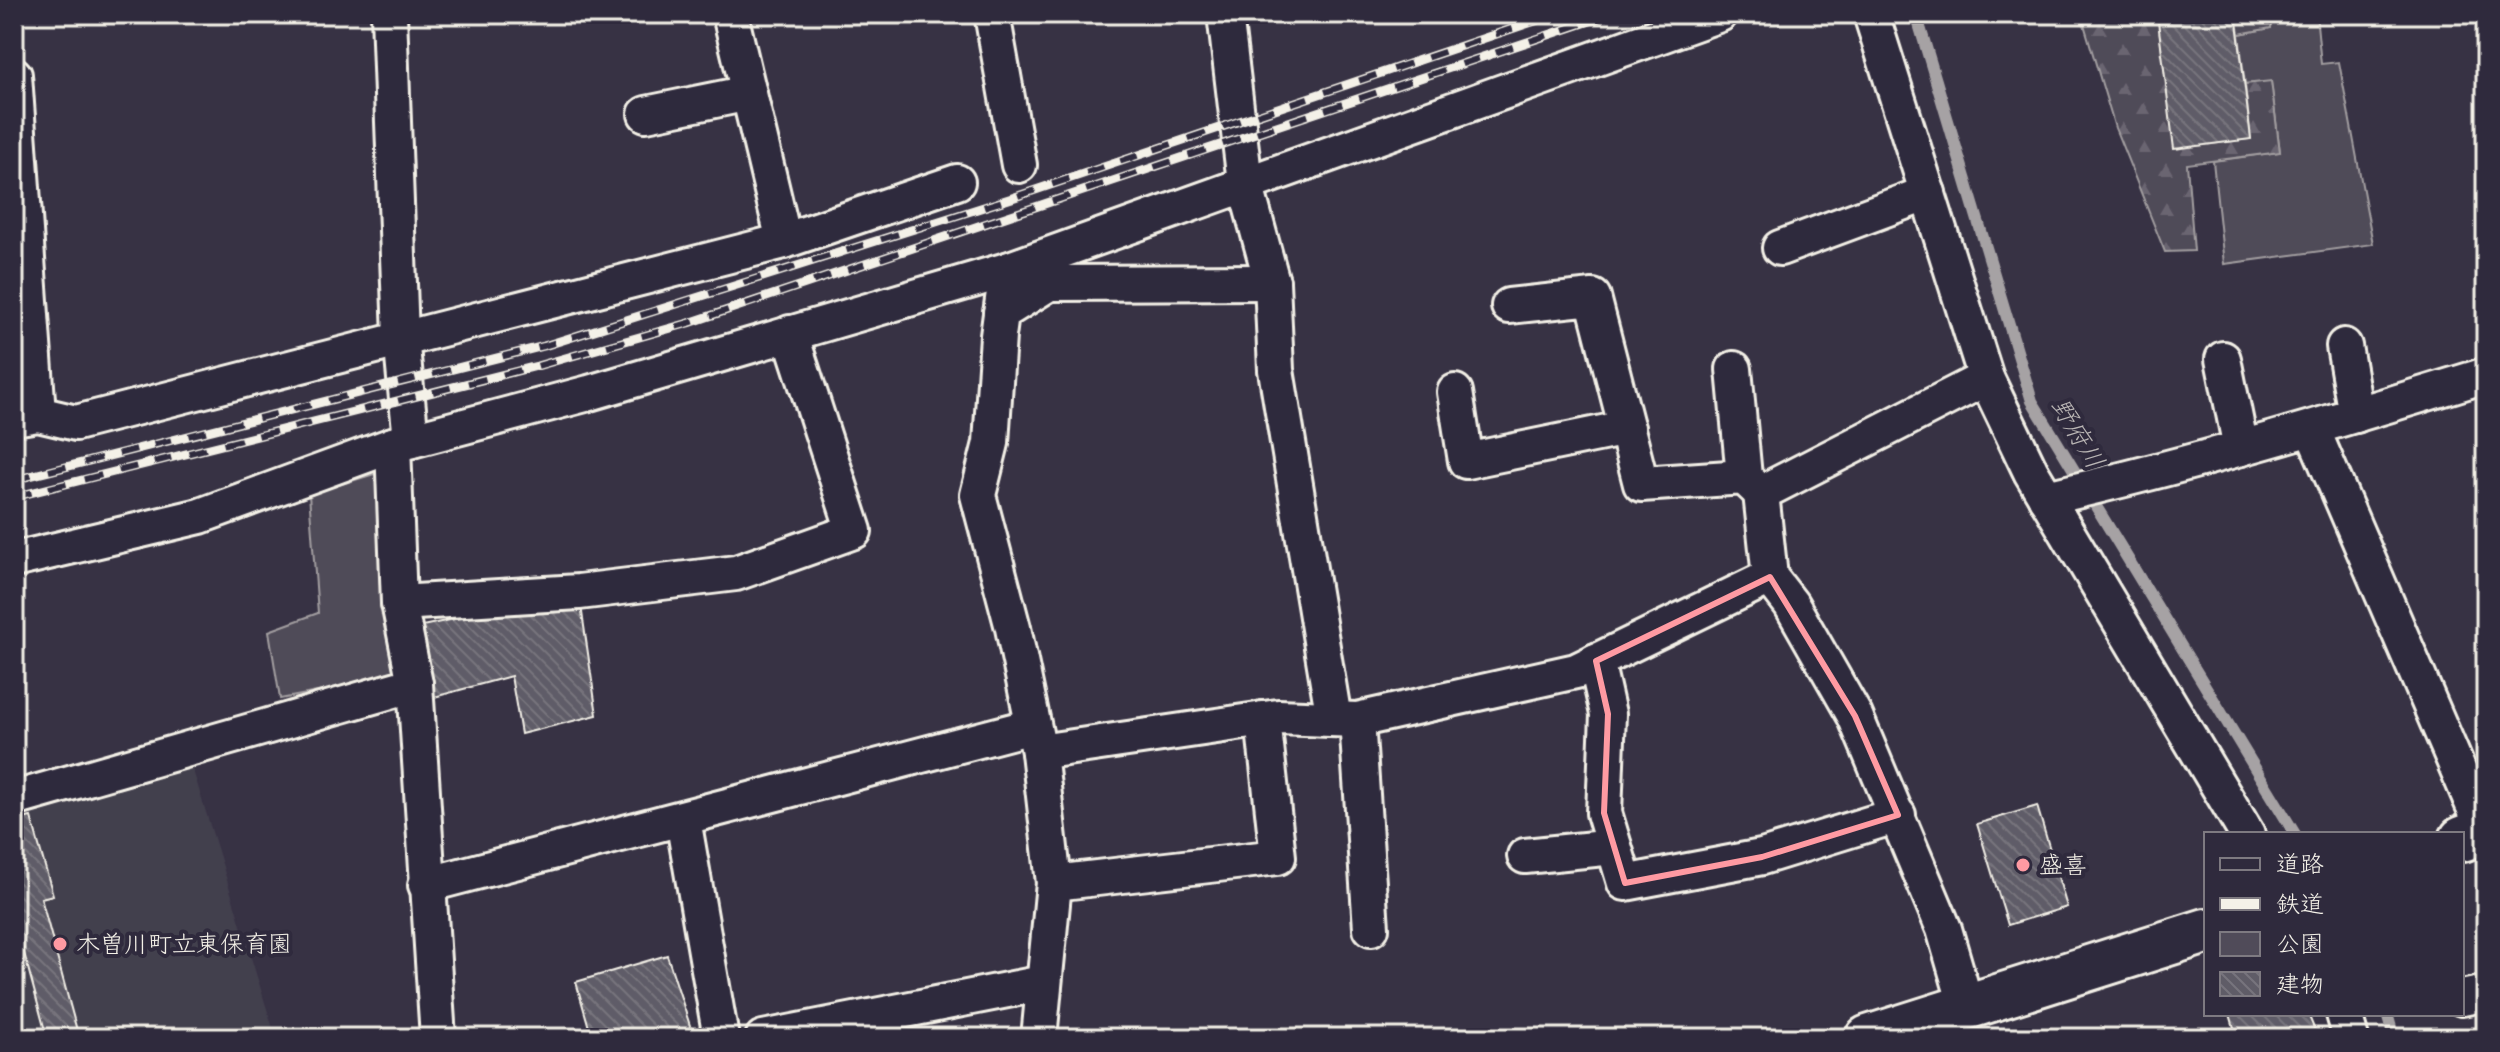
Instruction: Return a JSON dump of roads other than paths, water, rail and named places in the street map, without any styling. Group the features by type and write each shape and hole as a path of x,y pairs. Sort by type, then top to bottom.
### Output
{"main road":[{"path":"1868,1038 2204,932"}],"street":[{"path":"389,14 401,337 399,603 415,684 438,1038"},
{"path":"730,14 784,241"},
{"path":"992,14 1019,165"},
{"path":"1225,14 1245,183 1272,282 1276,370 1345,720 1371,928"},
{"path":"14,560 200,516 402,443 589,393 1007,270 1720,14"},
{"path":"1871,14 1963,315 1986,378 2246,832"},
{"path":"14,75 26,416 76,423 784,241 957,182"},
{"path":"646,114 749,93"},
{"path":"1780,248 1928,193"},
{"path":"1007,270 991,443 978,495 1013,628 1036,739 1054,883 1039,1038"},
{"path":"1001,313 1049,283 1272,282"},
{"path":"1509,306 1593,297 1641,484 1753,485 1986,378"},
{"path":"399,603 579,592 736,573 854,531 790,333"},
{"path":"2344,346 2356,415"},
{"path":"2223,359 2241,448"},
{"path":"1734,369 1770,577 1791,604 1855,716 1944,929 1967,1008"},
{"path":"2053,496 2105,486 2312,429 2486,375"},
{"path":"1455,392 1466,461 1627,428"},
{"path":"2312,429 2477,833"},
{"path":"426,885 683,819 1036,739 1263,719 1345,720 1576,671 1770,577"},
{"path":"1596,661 1608,714 1604,813 1625,883 1762,857 1898,815"},
{"path":"14,799 415,684"},
{"path":"1054,883 1278,857 1263,719"},
{"path":"683,819 721,1038"},
{"path":"1525,856 1614,847"},
{"path":"763,1038 1043,983"},
{"path":"2464,998 2486,993"},
{"path":"2345,1016 2351,1038"}],"waterway":[{"name":"野府川","path":"1916,14 2032,401 2294,832"},
{"name":"野府川","path":"2388,1016 2394,1038"}],"railway":[{"path":"14,480 544,346 1009,199 1556,14"},
{"path":"14,497 537,366 689,323 1611,14"}],"place":[{"name":"盛喜","path":"2023,865"},
{"name":"木曽川町立東保育園","path":"60,944"}]}
